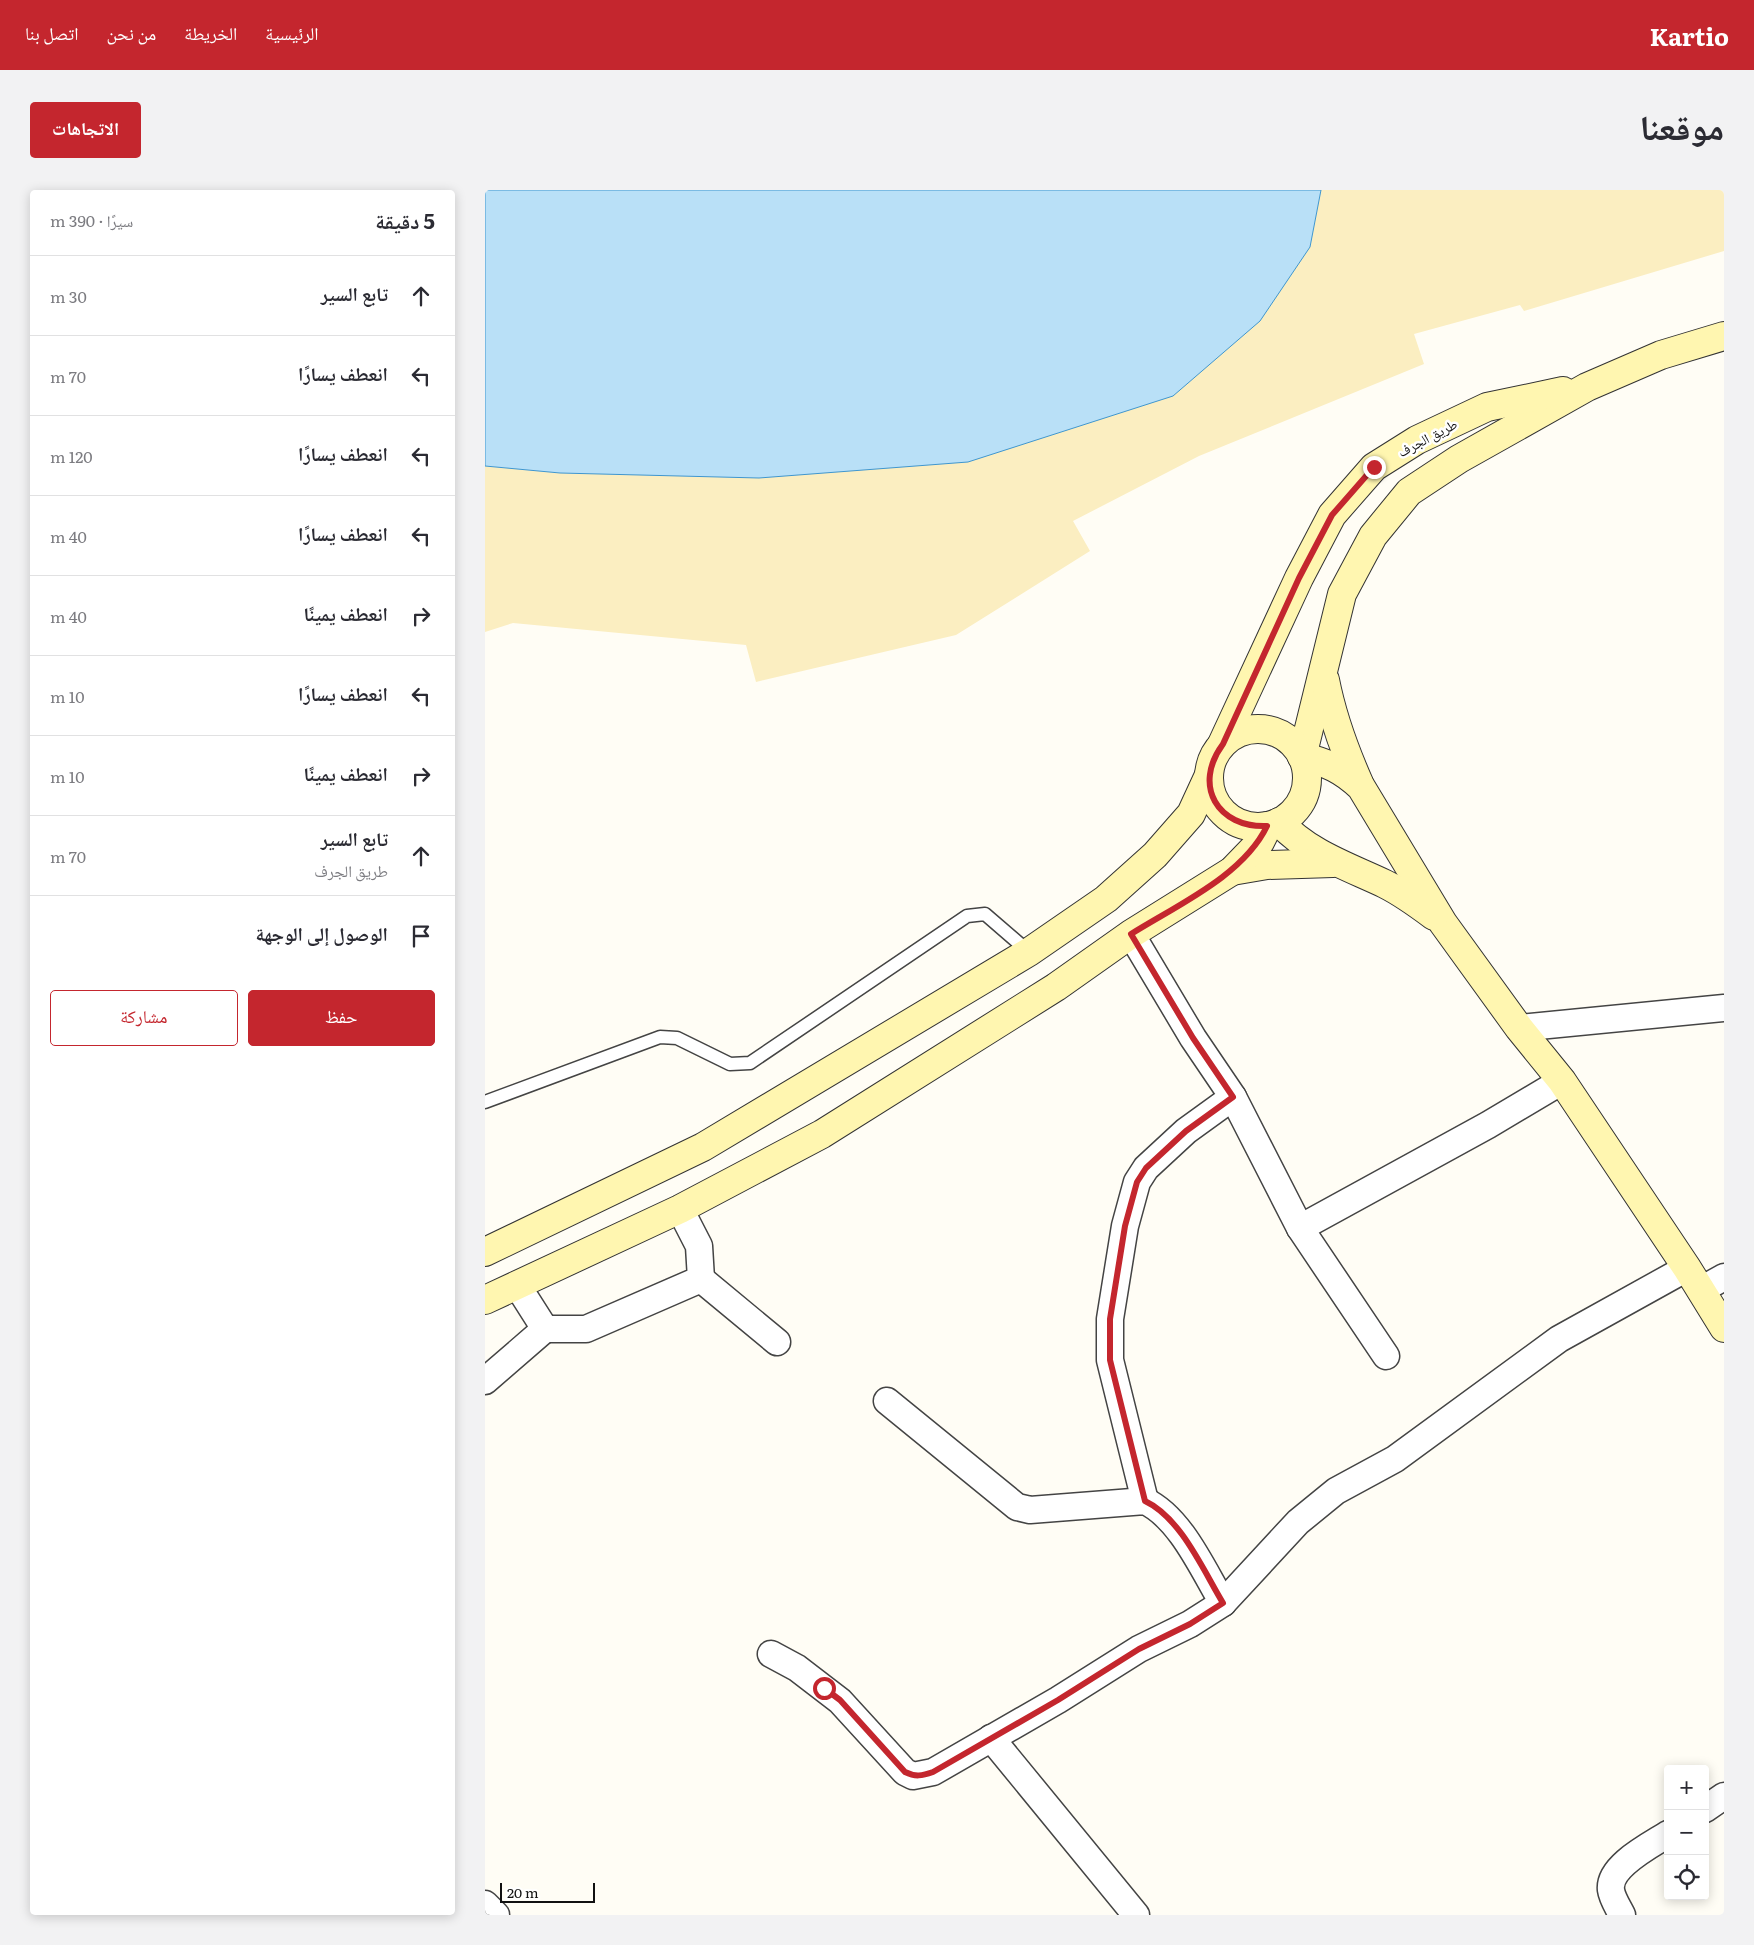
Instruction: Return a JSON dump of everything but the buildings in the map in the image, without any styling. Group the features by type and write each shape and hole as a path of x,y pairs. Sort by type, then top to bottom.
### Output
{"main road":[{"name":"طريق الجرف","path":"1302,757 1324,674 1342,594 1373,536 1409,492 1459,459 1587,387 1661,355 1724,336"},
{"name":"طريق الجرف","path":"1223,744 1299,578 1332,515 1374,467 1417,440 1487,407 1587,387"},
{"path":"1324,674 1332,714 1344,751 1361,787 1443,923 1519,1028 1563,1081 1704,1278 1724,1328"},
{"path":"1251,730 1268,730 1283,736 1296,747 1302,757 1307,772 1306,787 1301,802 1291,814 1273,824 1252,827 1238,823 1226,815 1216,804 1210,790 1209,775 1211,764 1223,744 1236,734 1251,730"},
{"path":"1302,757 1324,761 1345,772 1361,787"},
{"path":"485,1252 703,1147 1029,952 1106,899 1155,855 1191,814 1209,775"},
{"path":"1273,824 1337,863 1386,884 1443,923"},
{"path":"485,1300 680,1209 822,1134 1056,987 1131,934 1232,871 1260,842 1273,824"},
{"path":"1232,871 1293,863 1337,863"},
{"path":"1029,952 1056,987"}],"street":[{"path":"1131,934 1193,1038 1233,1097 1299,1228 1386,1356"},
{"path":"1519,1028 1724,1008"},
{"path":"1299,1228 1488,1125 1563,1081"},
{"path":"1145,1501 1110,1360 1110,1319 1125,1226 1137,1182 1146,1168 1186,1131 1233,1097"},
{"path":"680,1209 699,1246 701,1279 777,1342"},
{"path":"771,1654 797,1668 840,1700 905,1772 913,1776 933,1772 1058,1700 1139,1649 1190,1624 1223,1603 1298,1522 1336,1491 1395,1459 1559,1339 1704,1278"},
{"path":"485,1381 545,1329 586,1329 701,1279"},
{"path":"517,1285 545,1329"},
{"path":"887,1400 1017,1507 1030,1510 1145,1501 1159,1507 1171,1519 1223,1603"},
{"path":"991,1738 1136,1915"},
{"path":"1709,1806 1724,1796"},
{"path":"1622,1915 1611,1890 1611,1880 1619,1867 1664,1837"},
{"path":"485,1904 496,1915"}],"lane":[{"path":"485,1102 660,1037 677,1038 730,1064 750,1063 967,916 985,914 1029,952"}],"sand":[{"path":"1321,190 1724,190 1724,251 1524,311 1520,305 1414,334 1424,364 1199,456 1073,521 1090,551 956,635 756,682 746,645 513,623 485,632 485,466 560,473 759,478 1310,247"}],"water":[{"path":"485,190 1321,190 1310,247 1260,321 1173,396 968,462 759,478 560,473 485,466"}],"route":[{"path":"824,1688 840,1700 905,1772 913,1776 922,1776 933,1772 1058,1700 1139,1649 1190,1624 1223,1603 1171,1519 1159,1507 1145,1501 1110,1360 1110,1319 1125,1226 1137,1182 1146,1168 1186,1131 1233,1097 1193,1038 1131,934 1232,871 1260,842 1267,826 1252,827 1238,823 1226,815 1216,804 1210,790 1209,775 1211,764 1223,744 1299,578 1332,515 1374,467"}]}
